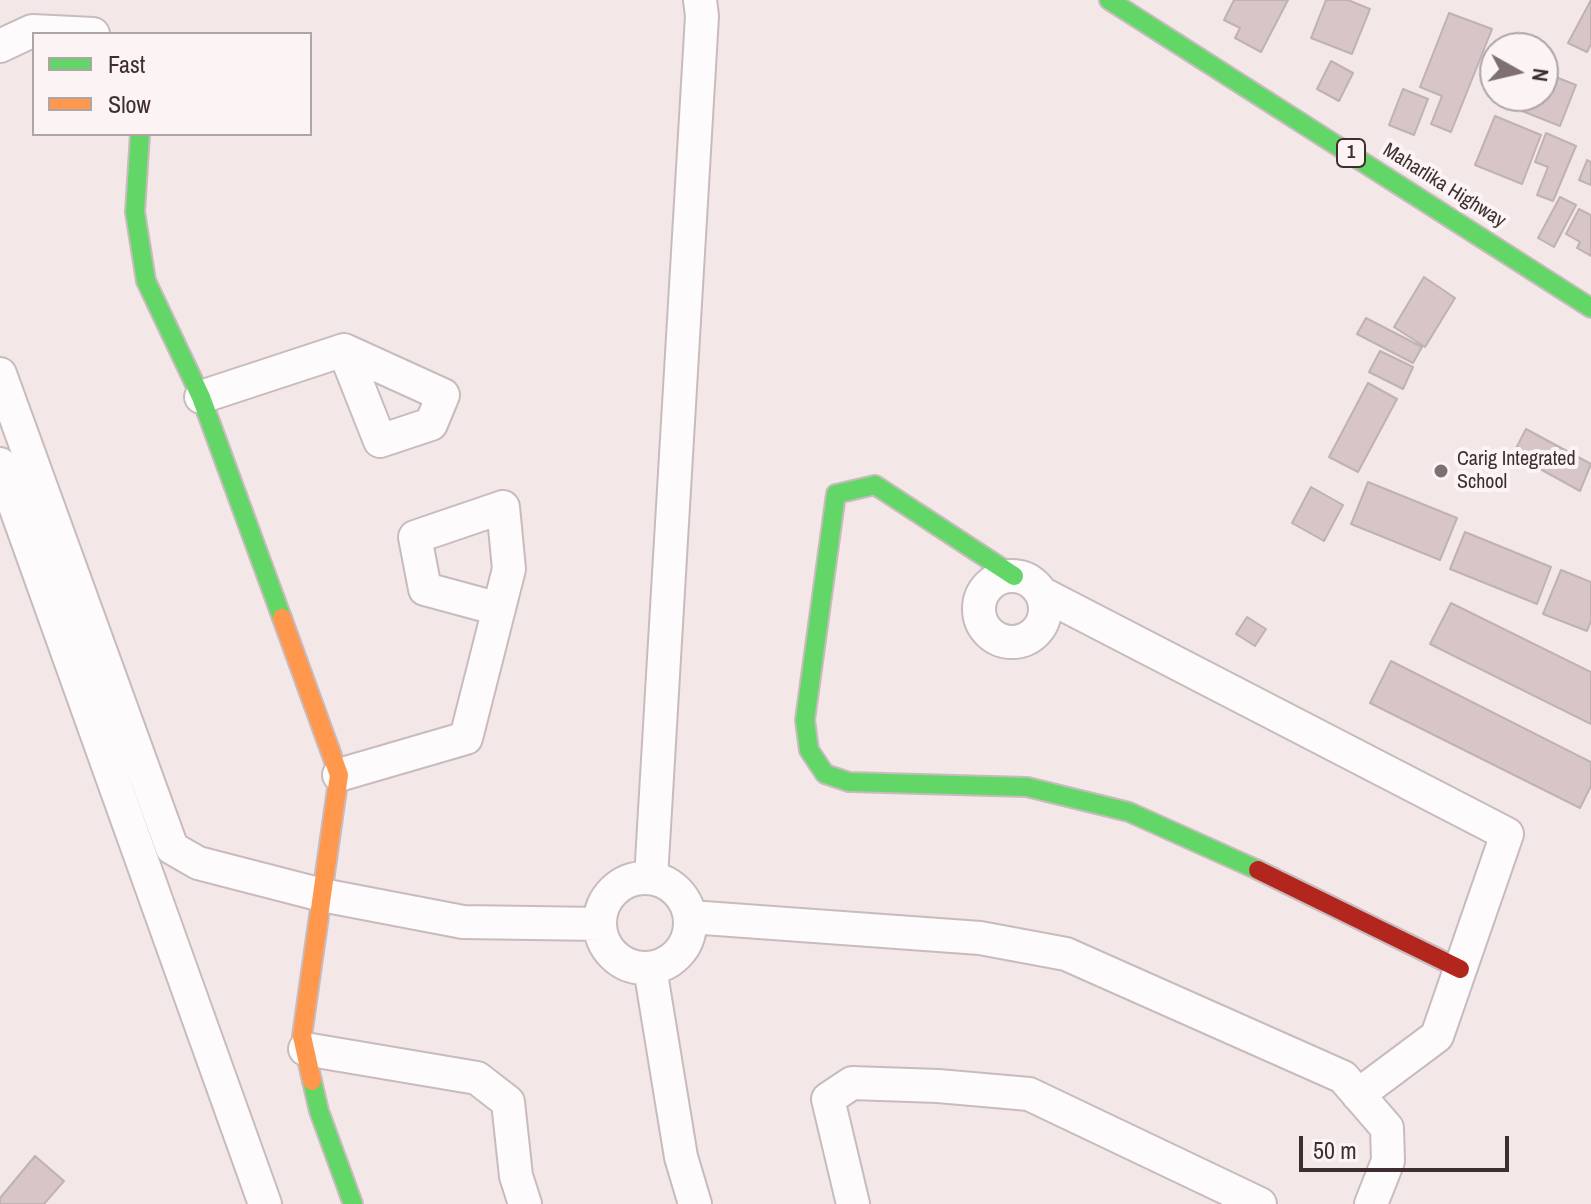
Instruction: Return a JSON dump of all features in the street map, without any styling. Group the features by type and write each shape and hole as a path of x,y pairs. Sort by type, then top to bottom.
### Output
{"main road":[{"name":"Maharlika Highway","path":"1109,0 1591,308"},
{"path":"140,136 135,212 146,281 201,397 339,775 302,1036 319,1111 353,1204"},
{"path":"1014,576 875,485 836,494 805,720 809,750 825,774 849,782 1027,787 1129,812 1240,861 1460,969"}],"street":[{"path":"651,878 704,5"},
{"path":"0,46 32,31 52,32"},
{"path":"201,397 344,350"},
{"path":"0,374 172,848 198,863 322,895 463,922 600,924"},
{"path":"0,464 265,1204"},
{"path":"1041,593 1045,615 1035,633 1016,642 995,637 981,621 980,600 993,582 1014,576 1034,584 1041,593 1507,834 1437,1036 1358,1095"},
{"path":"339,775 466,738 499,609"},
{"path":"651,878 678,891 690,917 685,945 676,956 650,968 622,962 603,940 600,924 610,895 621,885 651,878"},
{"path":"690,917 980,938 1066,954 1343,1077 1387,1128 1388,1161 1371,1204"},
{"path":"650,968 681,1157 695,1204"},
{"path":"305,1049 477,1078 508,1102 516,1176 525,1204"},
{"path":"853,1204 828,1099 852,1083 1029,1094 1260,1204"}],"building":[{"path":"1234,0 1288,0 1261,52 1235,38 1240,28 1224,20"},
{"path":"1326,0 1348,0 1370,9 1352,54 1311,38"},
{"path":"1591,0 1591,44 1587,52 1568,43"},
{"path":"1449,13 1492,29 1491,32 1479,32 1479,62 1451,132 1431,124 1442,96 1420,87"},
{"path":"1331,61 1353,73 1339,101 1317,89"},
{"path":"1559,78 1576,85 1560,126 1525,112 1559,112"},
{"path":"1403,89 1428,99 1414,135 1389,125"},
{"path":"1495,116 1541,135 1522,184 1475,165"},
{"path":"1546,133 1576,146 1553,201 1537,195 1548,167 1535,162"},
{"path":"1587,160 1591,162 1591,185 1579,180"},
{"path":"1560,197 1576,205 1554,247 1538,238"},
{"path":"1579,209 1591,215 1591,256 1577,248 1580,242 1566,234"},
{"path":"1424,277 1455,298 1425,347 1394,327"},
{"path":"1366,318 1422,347 1413,363 1357,334"},
{"path":"1380,351 1413,367 1403,389 1369,372"},
{"path":"1368,383 1397,399 1358,472 1329,457"},
{"path":"1526,429 1591,464 1580,491 1513,454"},
{"path":"1368,482 1457,518 1440,560 1351,524"},
{"path":"1311,487 1343,505 1324,541 1292,523"},
{"path":"1465,532 1551,567 1537,604 1450,569"},
{"path":"1561,570 1591,582 1591,621 1587,631 1543,614"},
{"path":"1451,603 1591,672 1591,724 1430,644"},
{"path":"1247,617 1266,629 1255,646 1236,634"},
{"path":"1391,661 1591,762 1591,786 1580,808 1370,703"},
{"path":"35,1156 64,1181 44,1204 0,1204 0,1198"}],"traffic: fast":[{"path":"1109,0 1591,308"},
{"path":"140,136 135,212 146,281 201,397 282,618"},
{"path":"1014,576 875,485 836,494 805,720 809,750 825,774 849,782 1027,787 1129,812 1258,870"},
{"path":"312,1081 319,1111 353,1204"}],"traffic: slow":[{"path":"282,618 339,775 302,1036 312,1081"}],"traffic: jam":[{"path":"1258,870 1460,969"}],"place":[{"name":"Carig Integrated School","path":"1441,471"}]}
